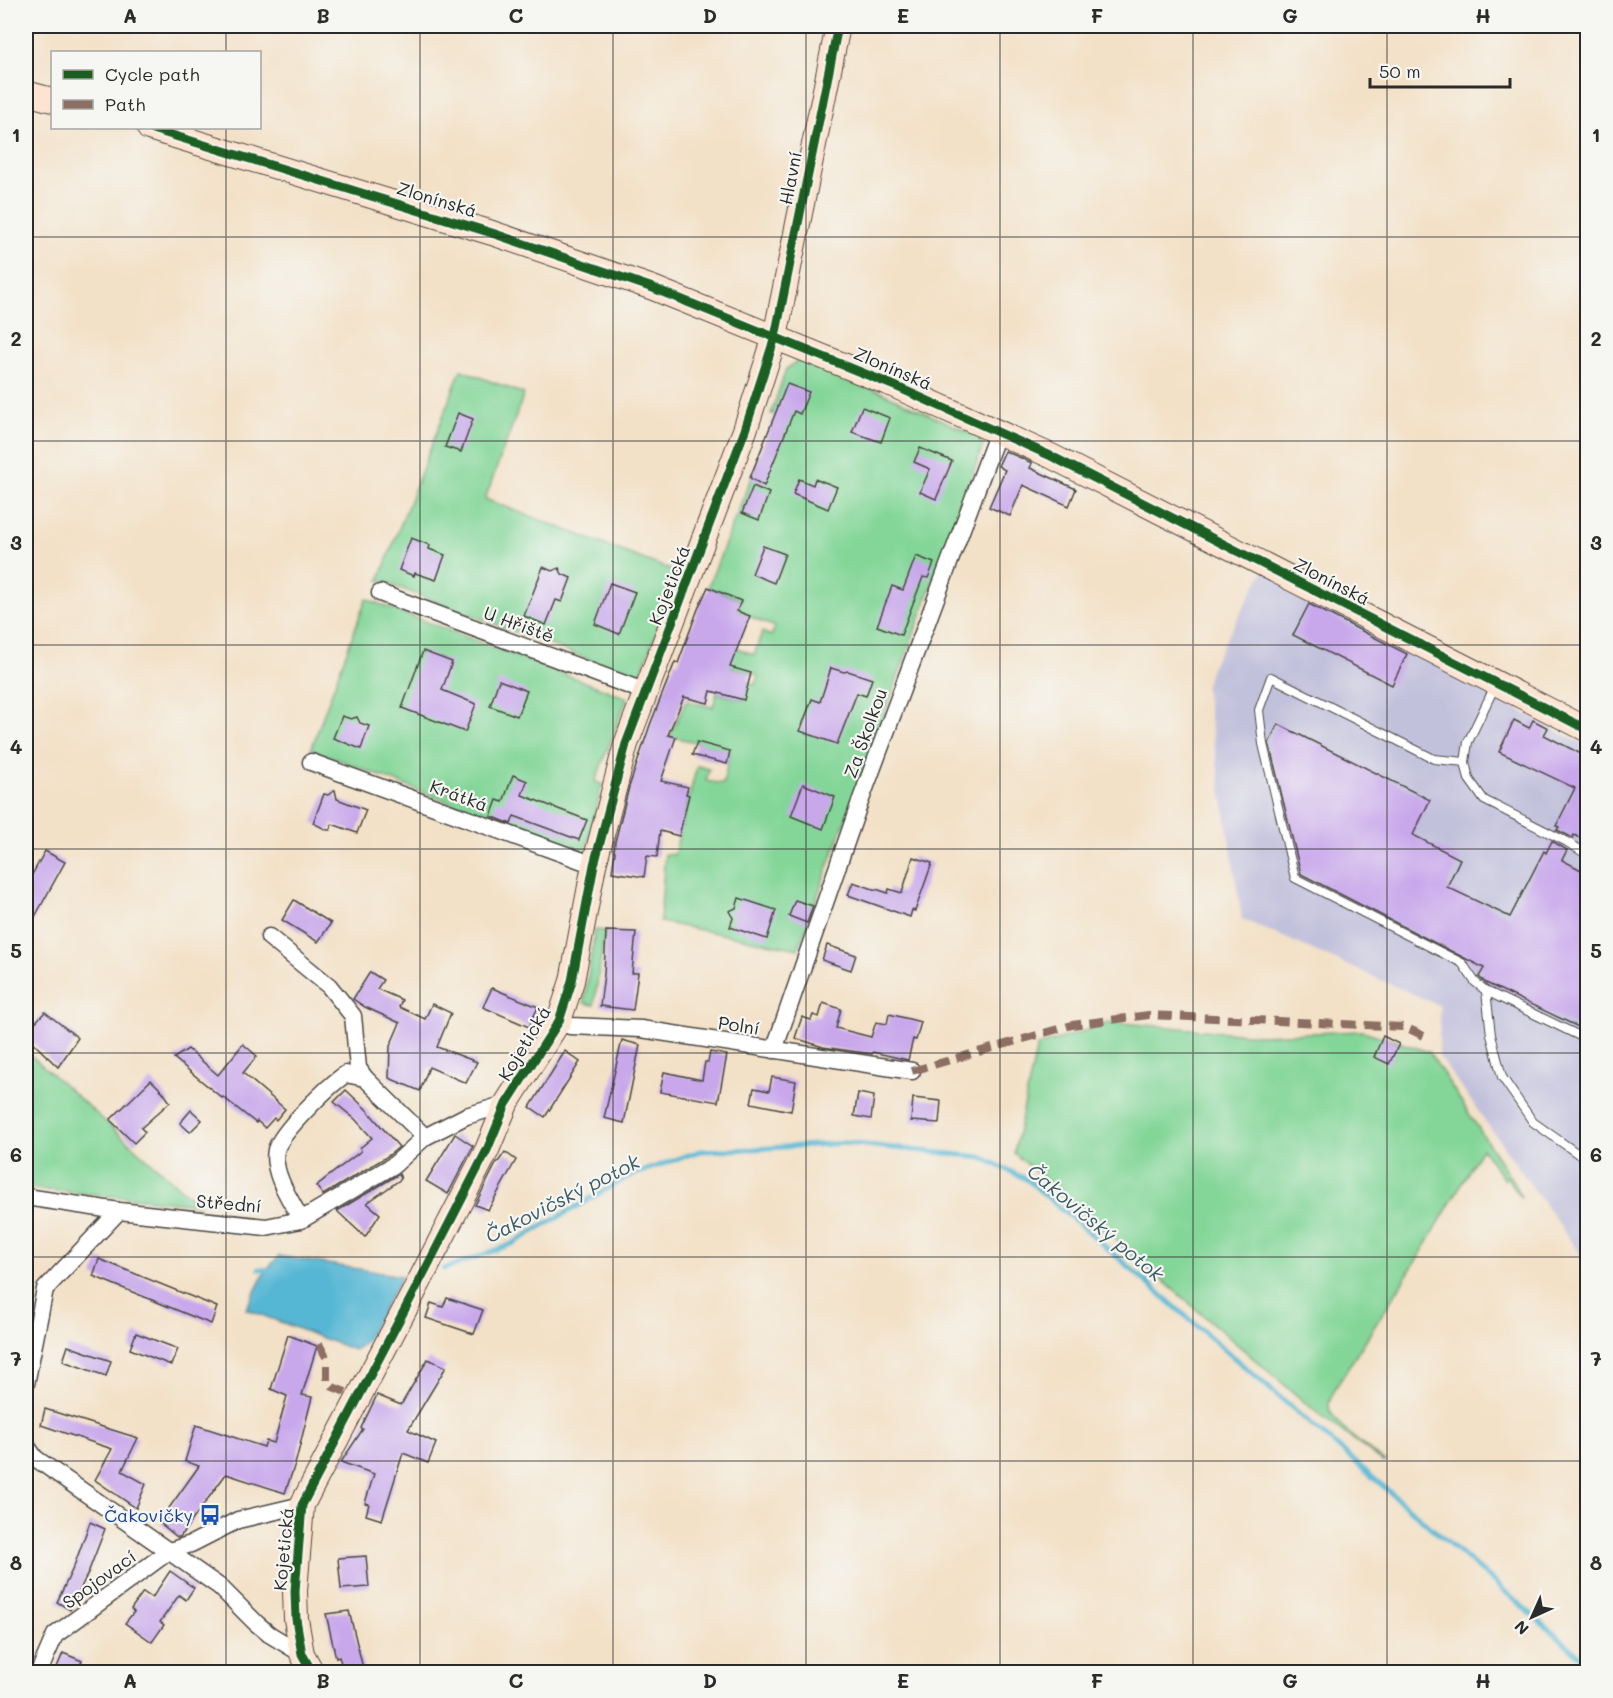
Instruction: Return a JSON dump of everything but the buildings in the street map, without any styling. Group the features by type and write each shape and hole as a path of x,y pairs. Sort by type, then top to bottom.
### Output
{"street":[{"name":"Hlavní","path":"775,337 838,26"},
{"path":"26,93 51,100"},
{"name":"Zlonínská","path":"152,129 492,233 653,288 895,386 1051,456 1587,730"},
{"name":"Kojetická","path":"307,1663 296,1619 295,1591 302,1505 416,1290 487,1150 506,1104 559,1021 572,981 594,865 626,744 745,430 775,337"},
{"name":"Za Školkou","path":"774,1050 860,802 998,432"},
{"name":"U Hřiště","path":"380,593 646,692"},
{"name":"Krátká","path":"311,762 594,865"},
{"path":"269,937 330,986 354,1016 358,1068 365,1078 425,1137"},
{"name":"Polní","path":"559,1021 570,1026 641,1029 912,1071"},
{"path":"302,1220 284,1187 276,1165 276,1151 285,1133 335,1082 346,1074 365,1078"},
{"name":"Střední","path":"26,1197 119,1211 266,1227 302,1220 394,1165 425,1137 466,1116 506,1104"},
{"path":"26,1384 45,1289 119,1211"},
{"path":"26,1445 35,1458 220,1587 256,1623 307,1663"},
{"name":"Spojovací","path":"39,1672 55,1635 170,1551 191,1544 238,1520 302,1505"}],"lane":[{"path":"1465,762 1434,759 1270,677 1259,710 1263,744 1295,878 1462,963 1474,982 1486,991 1587,1040"},
{"path":"1497,683 1468,742 1465,762 1469,779 1484,800 1567,842 1587,855"},
{"path":"1486,991 1491,1035 1502,1077 1533,1122 1587,1161"}],"shaded area":[{"path":"1265,568 1551,728 1587,745 1587,1264 1439,1056 1440,1006 1242,919 1205,688 1211,667"}],"green space":[{"path":"804,357 985,440 798,949 660,922 665,854 674,855 697,766 709,769 706,781 723,784 730,751 670,736 686,701 713,707 717,693 744,700 747,687 724,676 755,685 758,675 726,665 735,647 754,655 762,632 771,636 775,627 737,611 741,600 708,587 776,415 771,414 786,369"},
{"path":"461,370 524,394 485,499 679,573 640,675 635,677 379,580"},
{"path":"366,599 627,698 595,782 602,784 585,855 311,749"},
{"path":"595,930 605,931 594,1005 584,1003"},
{"path":"1112,1022 1259,1035 1363,1031 1429,1052 1518,1189 1521,1198 1506,1176 1504,1180 1482,1148 1426,1245 1336,1387 1329,1405 1336,1420 1384,1463 1316,1412 1014,1153 1037,1046"},
{"path":"26,1051 198,1204 26,1188"}],"water":[{"path":"279,1256 402,1276 365,1342 354,1350 246,1309 266,1270"}],"waterway":[{"name":"Čakovičský potok","path":"444,1269 512,1244 629,1176 700,1151 846,1143 981,1157 1028,1180 1588,1663"},
{"name":"Čakovičský potok","path":"259,1269 272,1270"}],"marked path":[{"path":"912,1071 1072,1025 1149,1015 1405,1027 1430,1039"},
{"path":"319,1344 327,1359 327,1380 333,1387 348,1393"}],"cycle path":[{"path":"312,1672 302,1654 296,1619 295,1591 302,1505 487,1150 506,1104 559,1021 572,981 594,865 626,744 745,430 775,337 838,26"},
{"path":"152,129 492,233 653,288 895,386 1051,456 1588,730"}],"place":[{"name":"Čakovičky","path":"210,1515"}]}
